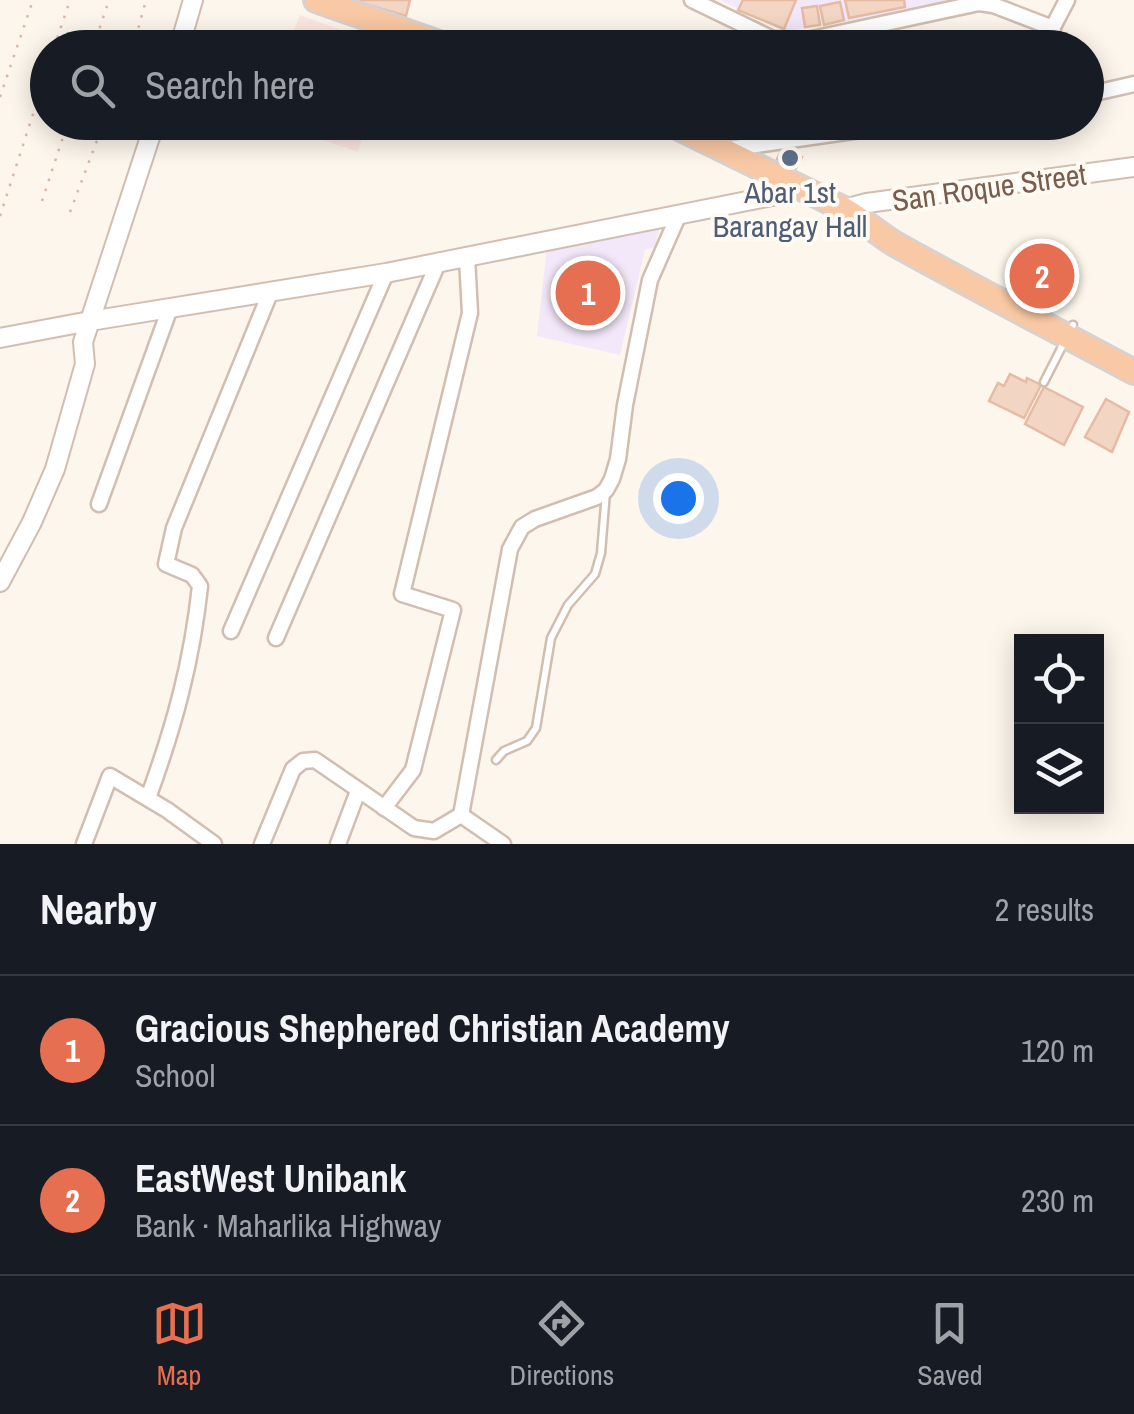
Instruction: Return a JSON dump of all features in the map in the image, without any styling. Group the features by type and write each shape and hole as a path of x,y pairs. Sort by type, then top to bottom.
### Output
{"highway":[{"path":"316,0 402,30"},
{"path":"706,140 853,214 898,232 1070,332 1120,354 1134,372"}],"street":[{"path":"184,30 193,0"},
{"path":"692,0 755,30"},
{"path":"850,30 962,3 986,4 1053,28 1067,0"},
{"path":"1104,90 1134,84"},
{"path":"0,582 55,469 85,364 83,342 148,140"},
{"path":"725,149 789,140"},
{"name":"San Roque Street","path":"853,214 867,203 1134,167"},
{"path":"0,338 467,258 776,196 798,185"},
{"path":"262,844 292,768 303,761 314,760 414,828 434,831 461,815 510,549 516,535 535,519 597,497 606,490 618,459 650,280 679,214"},
{"path":"384,808 413,770 453,610 402,594 470,313 467,258"},
{"path":"276,638 438,263"},
{"path":"231,631 386,273"},
{"path":"148,798 174,727 188,672 200,586 192,576 166,564 167,554 174,528 270,293"},
{"path":"99,504 170,308"},
{"path":"84,844 110,776 214,844"},
{"path":"338,844 358,792"},
{"path":"461,815 502,844"}],"lane":[{"path":"1044,382 1070,332"},
{"path":"496,760 504,751 527,741 536,728 550,638 568,605 595,574 602,553 606,490"}],"path":[{"path":"0,97 33,0"},
{"path":"60,30 70,0"},
{"path":"99,30 109,0"},
{"path":"137,30 146,0"},
{"path":"0,216 30,124"},
{"path":"42,201 62,140"},
{"path":"70,212 97,140"}],"shaded area":[{"path":"720,0 947,0 947,5 785,30"},
{"path":"300,15 342,30 294,30"},
{"path":"324,140 361,140 358,152"},
{"path":"660,227 655,247 645,250 620,355 537,336 547,247"}],"building":[{"path":"351,0 410,0 406,16"},
{"path":"743,0 796,0 784,29 738,10"},
{"path":"845,0 904,0 905,7 849,18"},
{"path":"840,2 844,20 824,25 820,6"},
{"path":"817,6 820,25 805,27 802,8"},
{"name":"Abar 1st Barangay Hall","path":"784,146 802,157 795,170 777,159"},
{"path":"1010,374 1041,385 1024,418 989,401 998,383 1004,386"},
{"path":"1044,387 1083,407 1064,445 1025,424"},
{"path":"1106,399 1129,412 1112,452 1085,437"}],"place":[{"name":"Abar 1st Barangay Hall","path":"790,158"},
{"name":"EastWest Unibank","path":"1042,276"},
{"name":"Gracious Shephered Christian Academy","path":"588,293"}]}
